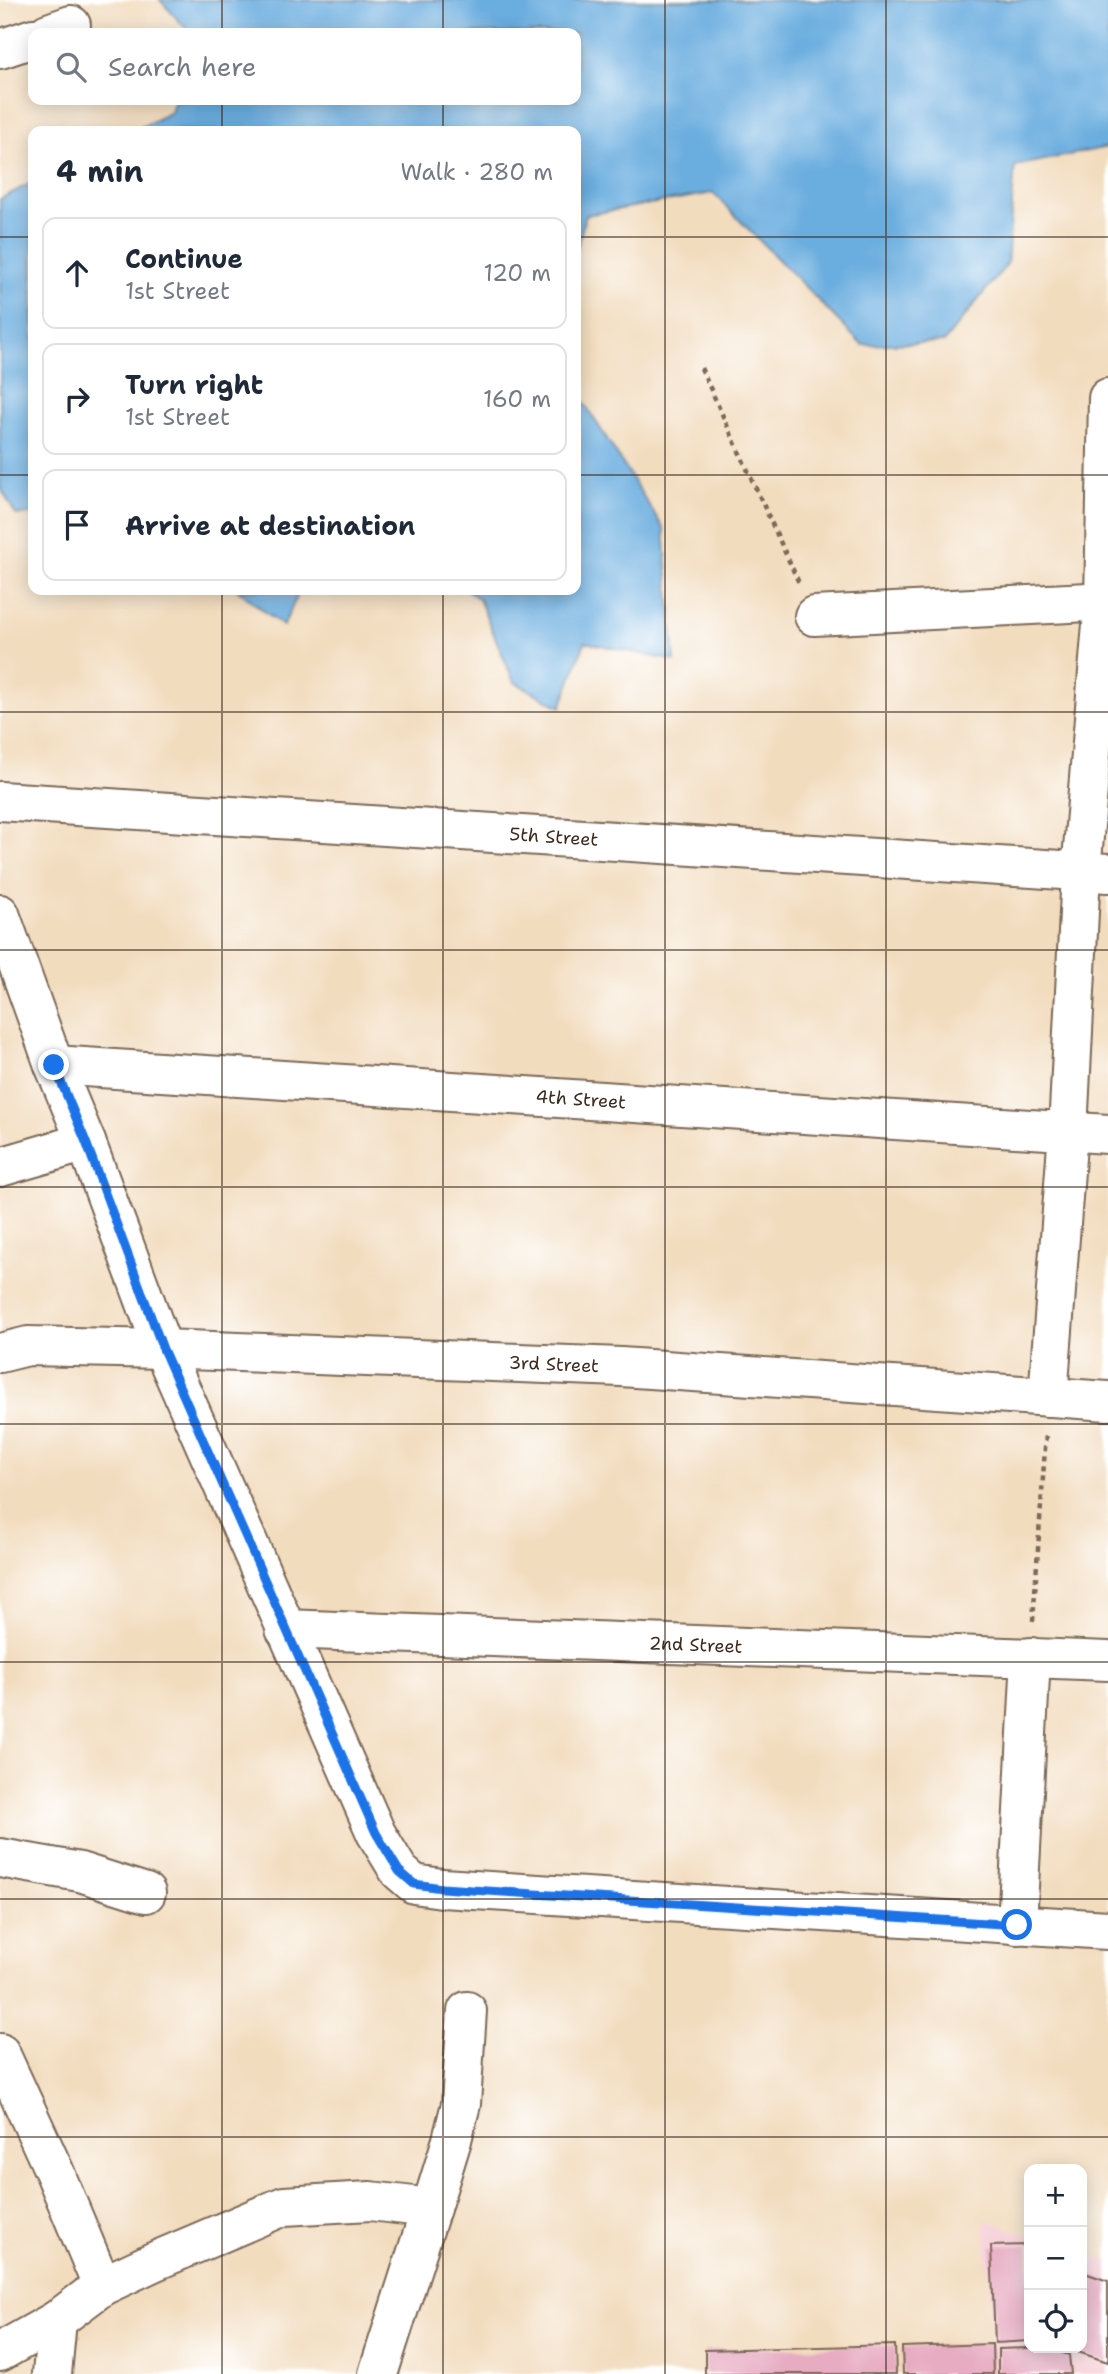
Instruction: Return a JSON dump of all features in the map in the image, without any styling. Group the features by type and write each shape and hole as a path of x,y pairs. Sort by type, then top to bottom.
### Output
{"street":[{"path":"0,50 28,40"},
{"path":"1048,1396 1068,1131 1095,873 1106,601 1108,398"},
{"path":"814,616 1106,601"},
{"name":"5th Street","path":"0,801 1095,873"},
{"path":"0,914 54,1065 86,1142 163,1349 376,1833 399,1871 414,1884 442,1888 1108,1930"},
{"name":"4th Street","path":"54,1065 1108,1134"},
{"path":"0,1167 86,1142"},
{"name":"3rd Street","path":"0,1353 28,1346 163,1349 621,1367 1108,1401"},
{"name":"2nd Street","path":"285,1629 1108,1661"},
{"path":"1017,1925 1031,1657"},
{"path":"0,1858 80,1872 146,1893"},
{"path":"378,2374 461,2104 467,2011"},
{"path":"0,2053 102,2286"},
{"path":"0,2352 57,2320 102,2286 284,2206 370,2201 431,2208"},
{"path":"52,2374 57,2320"}],"path":[{"path":"701,368 814,616"},
{"path":"1031,1657 1048,1396"}],"shaded area":[{"path":"984,2220 1024,2233 1024,2353 1087,2353 1087,2254 1108,2261 1108,2374 996,2374"}],"water":[{"path":"160,0 1108,0 1108,147 1015,166 1007,264 944,342 862,345 713,193 586,215 581,233 581,126 144,126 171,112 173,105 581,105 581,28 185,28"},
{"path":"28,185 28,514 16,515 0,487 0,199"},
{"path":"581,398 664,529 675,661 585,642 561,707 514,682 479,599 474,595 581,595"},
{"path":"244,595 298,595 283,626"}],"building":[{"path":"1024,2245 1024,2341 995,2343 991,2246"},
{"path":"1087,2274 1108,2281 1108,2362 1081,2353 1087,2353"},
{"path":"992,2344 993,2374 903,2374 902,2347"},
{"path":"895,2345 896,2374 705,2374 705,2350"},
{"path":"1024,2348 1024,2353 1069,2355 1071,2374 998,2374 998,2349"}],"route":[{"path":"54,1065 86,1142 163,1349 376,1833 399,1871 414,1884 442,1888 1017,1925"}]}
